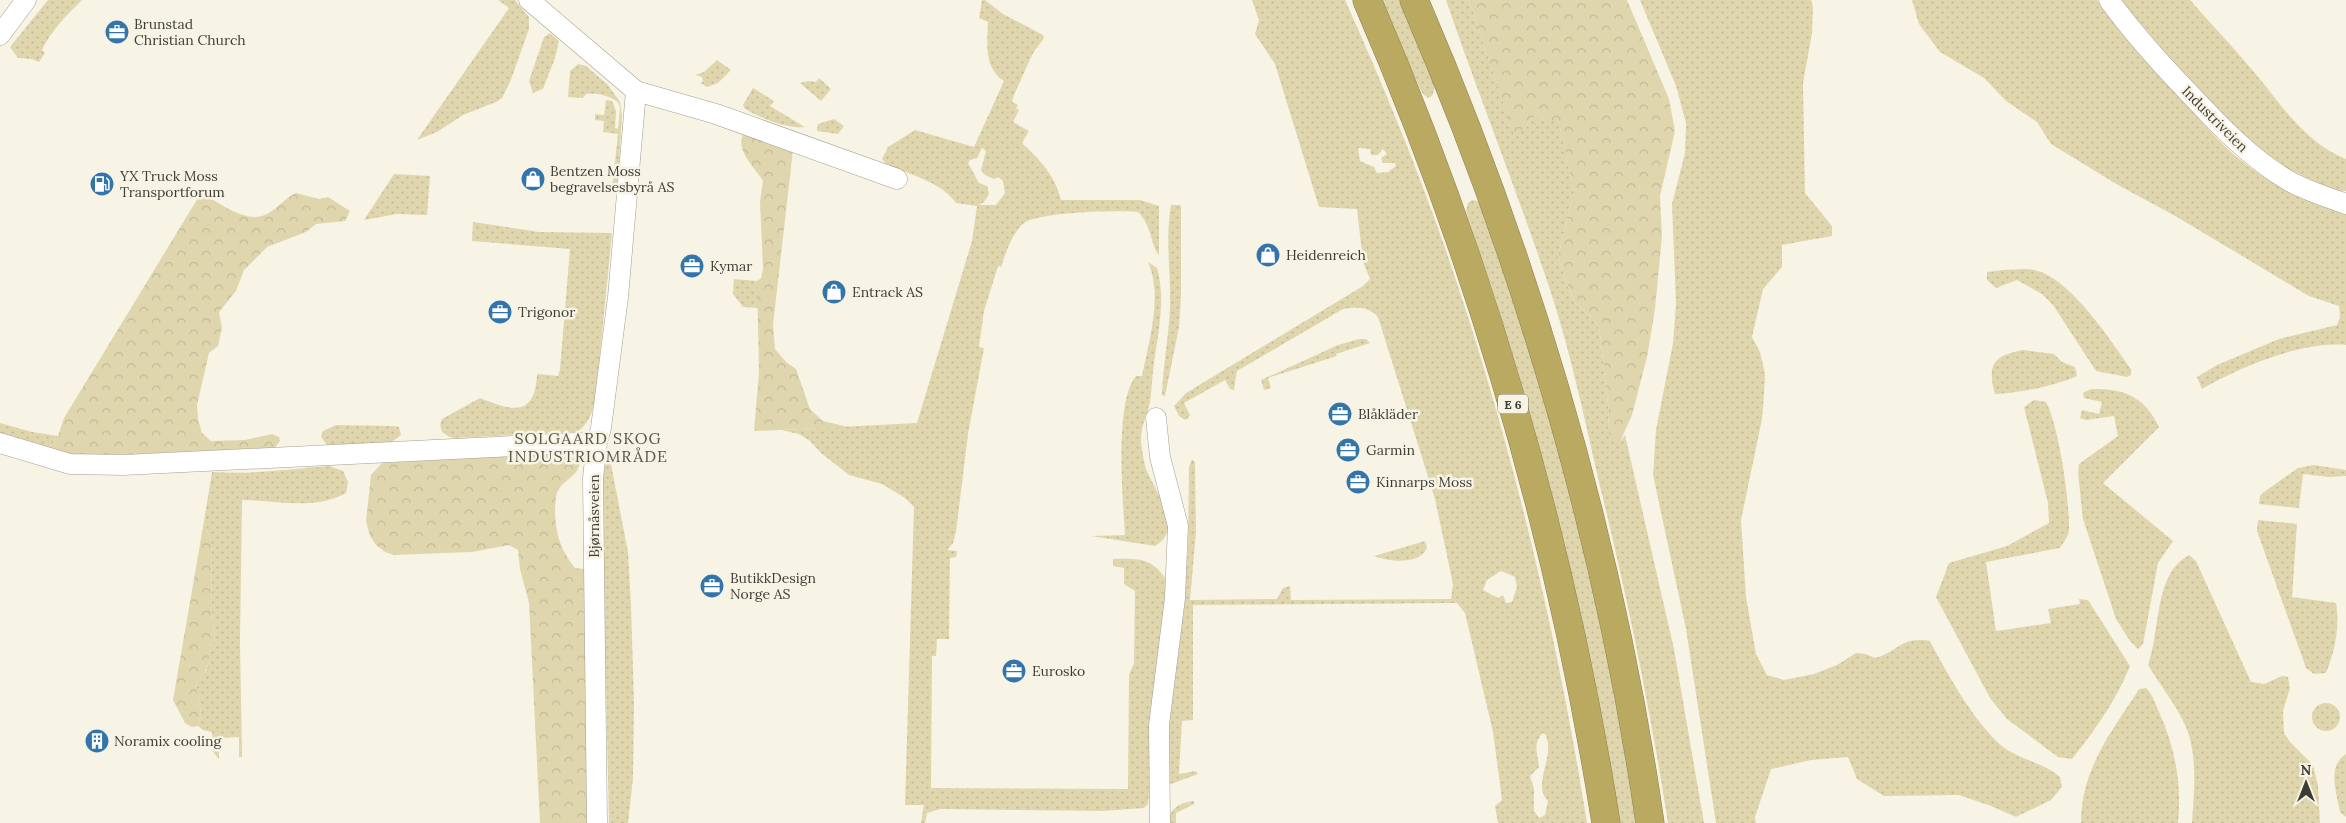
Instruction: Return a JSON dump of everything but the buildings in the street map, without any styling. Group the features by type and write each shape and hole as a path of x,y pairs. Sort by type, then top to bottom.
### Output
{"highway":[{"name":"E 6","path":"1367,0 1444,190 1509,386 1568,616 1587,711 1606,823"},
{"path":"1414,0 1456,101 1527,298 1570,445 1611,613 1643,775 1650,823"},
{"path":"1434,0 1456,101"}],"street":[{"path":"0,35 26,0"},
{"path":"529,0 636,91 716,114 897,178"},
{"name":"Industriveien","path":"2109,0 2169,73 2243,148 2290,182 2346,204"},
{"name":"Bjørnåsveien","path":"597,823 593,478 618,297 636,91"},
{"path":"1156,418 1160,457 1178,526 1176,598 1159,725 1160,823"},
{"path":"0,443 70,464 123,465 597,442"}],"green space":[{"path":"48,0 82,0 50,36 42,50 45,53 39,62 32,59 18,58 10,47"},
{"path":"498,0 515,0 529,17 529,29 510,82 502,98 463,115 437,132 417,140 509,8"},
{"path":"982,0 985,0 1003,14 1043,35 1044,38 1033,53 1014,95 1012,102 1018,105 1016,108 1019,110 1013,122 1029,131 1022,143 1051,175 1061,200 1140,200 1159,206 1159,255 1149,230 1138,212 1114,211 1061,214 1032,219 1024,223 1013,237 1001,267 998,266 984,311 979,347 984,348 968,434 956,532 953,543 947,550 957,551 956,557 950,558 949,639 937,639 936,656 932,656 931,788 1128,789 1129,675 1134,663 1135,591 1124,584 1124,568 1113,566 1113,559 1138,559 1145,561 1162,573 1167,581 1148,804 1144,808 1103,811 940,809 927,813 925,823 921,823 924,805 905,805 914,507 905,498 882,484 849,475 821,453 810,441 799,434 781,430 917,423 972,241 977,206 956,203 934,184 886,164 882,159 888,147 915,130 974,147 1004,81 993,69 988,55 988,22 979,18","holes":["982,148 986,151 981,170 985,175 994,179 998,177 1003,181 1005,193 996,205 979,205 984,202 989,194 987,186 979,183 968,163 970,160 977,158"]},
{"path":"1252,0 1345,0 1397,121 1433,214 1468,315 1510,458 1561,676 1587,823 1498,823 1495,806 1502,800 1493,732 1465,613 1457,603 1193,605 1193,720 1182,721 1179,774 1196,771 1198,774 1168,785 1169,714 1188,551 1189,467 1192,459 1195,462 1196,532 1190,600 1277,599 1283,588 1290,586 1291,600 1451,599 1453,584 1435,499 1378,317 1374,313 1366,309 1343,309 1237,371 1234,390 1230,389 1225,380 1184,403 1190,415 1185,420 1179,416 1174,406 1186,393 1363,286 1370,279 1363,262 1357,209 1319,207 1275,64 1255,34 1259,20","holes":["1358,148 1370,149 1371,155 1378,155 1383,149 1387,154 1381,158 1383,163 1395,163 1396,166 1388,172 1377,173 1374,167 1360,161","1501,571 1515,577 1517,587 1512,602 1506,603 1503,595 1498,598 1483,590 1487,580","1543,733 1546,735 1548,745 1542,784 1544,796 1548,801 1545,815 1539,818 1534,811 1534,789 1530,776 1539,767 1536,749"]},
{"path":"1380,0 1401,0 1435,87 1432,96 1428,98 1422,93"},
{"path":"1446,0 1469,0 1514,134 1525,128 1532,117 1559,121 1574,192 1558,257 1573,300 1597,323 1600,333 1609,413 1608,428 1620,442 1625,435 1674,649 1704,823 1668,823 1646,694 1628,609 1566,344 1553,299 1514,186"},
{"path":"1469,0 1627,0 1669,99 1675,131 1660,196 1662,236 1655,309 1647,357 1632,415 1620,442 1611,441 1608,428 1609,413 1600,333 1597,323 1573,300 1558,257 1574,192 1559,122 1532,117 1525,128 1514,135"},
{"path":"1640,0 1811,0 1813,6 1812,33 1803,83 1805,193 1832,226 1832,236 1782,245 1782,267 1763,289 1752,337 1760,352 1765,374 1764,395 1762,419 1741,520 1746,597 1756,654 1767,675 1784,680 1814,674 1837,665 1856,653 1866,654 1875,658 1912,641 1930,641 1965,701 1987,731 2009,751 2048,769 2060,777 2062,787 2051,800 2016,817 1959,795 1884,796 1857,779 1848,757 1811,760 1771,769 1755,817 1756,823 1716,823 1686,629 1653,475 1656,430 1673,343 1676,304 1672,204 1685,153 1686,123 1676,86"},
{"path":"1912,0 2097,0 2140,53 2233,154 2262,176 2285,189 2346,214 2346,345 2310,347 2271,357 2234,372 2202,389 2197,377 2217,365 2279,339 2337,325 2340,317 2339,306 2309,296 2051,144 2037,122 2006,101 1984,78 1940,52 1919,24"},
{"path":"2121,0 2190,0 2295,122 2318,143 2346,159 2346,191 2334,191 2289,169 2260,151 2189,81"},
{"path":"550,33 559,41 555,58 543,89 533,93 529,81 544,37"},
{"path":"717,60 731,70 718,83 707,87 700,83 703,82 702,77 695,75 704,72"},
{"path":"578,64 586,66 608,85 620,102 622,117 617,192 614,193 612,190 618,134 603,132 604,121 595,120 595,114 604,115 606,100 612,101 616,111 615,128 618,129 620,108 618,102 603,95 586,94 583,98 568,97 570,71"},
{"path":"819,78 831,89 821,101 800,83 816,82"},
{"path":"753,88 774,101 770,106 805,127 782,125 745,109 743,105"},
{"path":"834,119 844,126 838,134 817,131 818,124"},
{"path":"743,135 793,150 773,325 775,349 786,362 796,369 810,409 823,421 848,427 754,431 759,372 757,281 761,278 763,269 760,201 763,181 744,153 741,141"},
{"path":"394,174 430,176 427,215 397,214 364,220"},
{"path":"201,193 233,211 250,217 259,217 267,214 296,193 319,199 328,197 350,211 345,221 316,224 306,232 267,247 244,270 236,291 219,312 222,328 218,346 209,353 197,405 202,433 211,441 245,440 272,434 279,437 280,441 273,450 92,455 67,454 48,450 58,436 64,418"},
{"path":"1472,200 1478,201 1484,210 1544,396 1590,572 1612,675 1637,823 1618,823 1593,675 1572,577 1535,431 1466,211 1468,203"},
{"path":"1171,205 1181,205 1181,296 1179,327 1165,396 1162,395 1170,306 1168,243"},
{"path":"473,222 539,232 612,233 596,394 588,420 577,432 454,438 442,432 440,426 442,419 480,398 512,408 527,404 532,398 537,374 558,376 560,369 570,249 472,241"},
{"path":"1148,262 1157,268 1160,280 1161,304 1150,402 1141,443 1146,469 1166,509 1168,520 1168,530 1164,538 1155,546 1091,536 1125,535 1122,429 1129,389 1136,376 1142,376 1151,334 1155,304 1152,275"},
{"path":"2034,270 2048,275 2062,285 2101,327 2131,369 2131,375 2127,377 2096,371 2053,305 2042,294 2017,280 1996,288 1987,280 1987,272"},
{"path":"734,279 757,281 760,308 743,307 733,294"},
{"path":"1366,339 1370,343 1336,354 1337,356 1268,378 1271,388 1264,390 1261,380 1338,345"},
{"path":"2023,350 2054,354 2062,362 2075,367 2077,376 2037,388 1995,394 1992,368 1995,363 2005,355"},
{"path":"2091,389 2114,390 2132,396 2147,408 2159,427 2103,483 2173,541 2158,563 2143,644 2138,649 2130,641 2116,619 2083,519 2078,473 2079,464 2118,436 2114,416 2086,420 2080,418 2082,410 2099,414 2102,402 2084,398 2083,393"},
{"path":"2034,400 2046,402 2051,413 2066,484 2069,531 2067,538 2060,548 1986,562 1996,631 2051,623 2048,609 2080,604 2079,599 2088,600 2130,666 2105,714 2072,759 2058,757 2007,719 1990,698 1936,597 1949,563 2007,546 2049,523 2048,503 2024,407"},
{"path":"0,423 32,432 58,436 48,450 0,434"},
{"path":"336,425 393,426 399,427 401,435 390,443 327,445 321,437 323,431"},
{"path":"565,452 580,463 579,468 558,491 555,508 557,533 562,547 575,568 584,569 589,823 540,823 529,603 520,569 518,550 509,545 472,552 394,555 385,552 376,545 370,536 366,521 371,475 382,463"},
{"path":"610,459 628,552 631,605 634,704 633,778 628,823 609,823 602,464"},
{"path":"2314,465 2346,470 2346,476 2329,477 2303,474 2299,508 2259,504 2260,496 2264,492 2298,468"},
{"path":"329,466 343,471 348,482 346,493 321,502 308,503 242,500 240,641 242,757 239,757 239,737 219,738 219,759 214,753 212,732 203,730 198,726 201,713 196,683 207,669 210,646 215,640 212,612 211,541 204,521 212,472 256,472"},
{"path":"2258,520 2297,524 2292,597 2336,603 2336,639 2326,673 2314,674 2306,668 2257,531"},
{"path":"204,521 211,541 212,612 215,640 210,646 208,666 196,683 201,713 198,726 192,727 185,723 173,700"},
{"path":"1425,541 1427,548 1423,553 1411,560 1395,561 1374,556"},
{"path":"2189,555 2196,561 2251,682 2264,684 2282,676 2288,677 2290,688 2283,711 2284,733 2290,742 2313,765 2318,785 2320,823 2192,823 2194,762 2190,738 2178,711 2148,665 2164,589 2169,576 2177,564"},
{"path":"2146,688 2155,702 2165,725 2173,752 2179,794 2178,823 2081,823 2082,804 2092,768 2108,736 2139,689"},
{"path":"2326,703 2336,707 2340,717 2336,727 2326,731 2316,727 2312,717 2316,707"},
{"path":"2346,754 2346,817 2340,812 2334,781 2336,766"},
{"path":"1194,801 1194,804 1176,813 1176,823 1169,823 1169,818 1176,807"}],"place":[{"name":"Brunstad Christian Church","path":"117,32"},
{"name":"Bentzen Moss begravelsesbyrå AS","path":"533,179"},
{"name":"YX Truck Moss Transportforum","path":"102,184"},
{"name":"Heidenreich","path":"1268,255"},
{"name":"Kymar","path":"692,266"},
{"name":"Entrack AS","path":"834,292"},
{"name":"Trigonor","path":"500,312"},
{"name":"Blåkläder","path":"1340,414"},
{"name":"Garmin","path":"1348,450"},
{"name":"Kinnarps Moss","path":"1358,482"},
{"name":"ButikkDesign Norge AS","path":"712,586"},
{"name":"Eurosko","path":"1014,671"},
{"name":"Noramix cooling","path":"97,741"}],"district":[{"name":"SOLGAARD SKOG INDUSTRIOMRÅDE","path":"588,447"}]}
